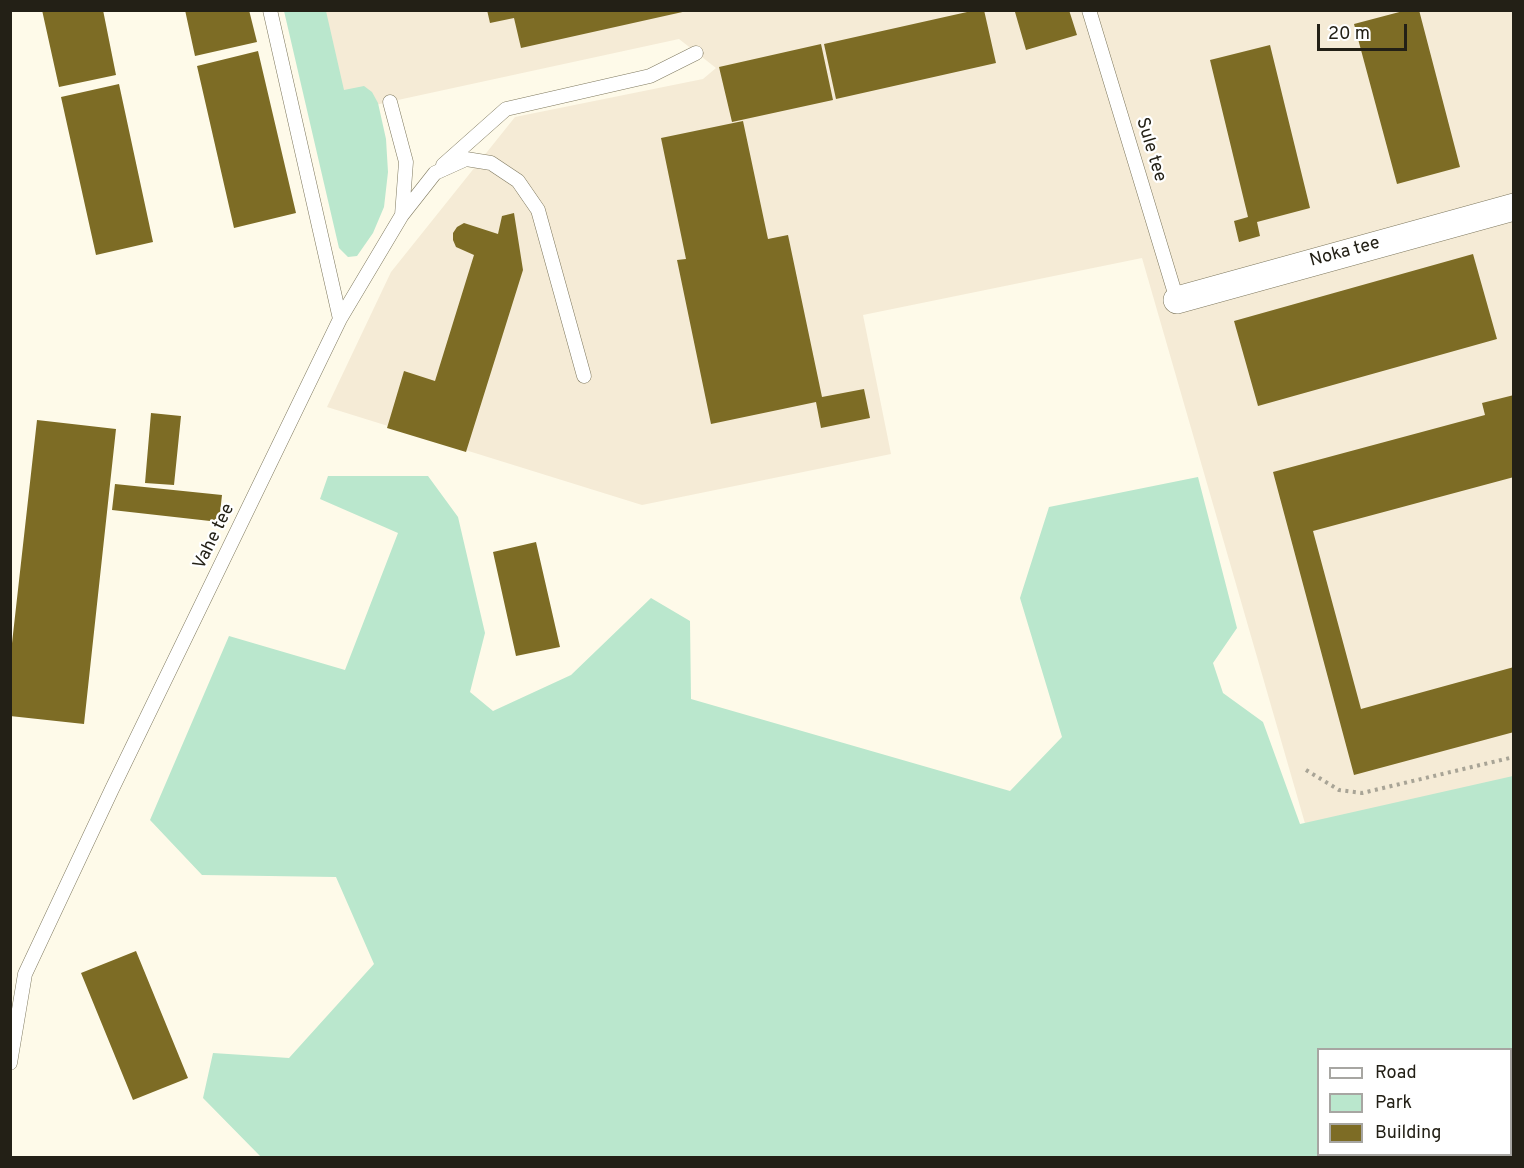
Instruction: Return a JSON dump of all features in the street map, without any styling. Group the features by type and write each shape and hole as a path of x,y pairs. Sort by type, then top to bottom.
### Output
{"street":[{"name":"Noka tee","path":"1177,300 1514,207"}],"lane":[{"path":"270,10 340,319"},
{"name":"Sule tee","path":"1089,10 1177,300"},
{"name":"Vahe tee","path":"10,1063 25,974 340,319 402,215 435,173 506,109 650,76 696,53"},
{"path":"390,102 406,162 402,215"},
{"path":"435,173 466,159 492,163 518,181 538,210 584,376"}],"path":[{"path":"1306,770 1339,790 1362,793 1514,757"}],"shaded area":[{"path":"316,11 1513,11 1513,1147 1512,1048 1370,1048 1142,258 863,315 891,454 642,505 327,407 391,272 515,117 703,79 716,68 679,39 338,113"}],"green space":[{"path":"284,11 326,11 344,90 364,86 372,92 378,103 386,139 388,172 384,207 373,233 357,256 348,257 339,248"},
{"path":"328,476 428,476 458,517 485,633 470,692 493,711 571,675 651,598 690,621 691,699 1010,791 1062,737 1020,598 1049,507 1198,477 1237,628 1213,663 1223,693 1263,722 1300,824 1513,776 1513,1088 1512,1090 1512,1048 1317,1048 1317,1156 1512,1156 1512,1114 1513,1157 261,1157 203,1098 213,1053 289,1058 374,964 336,877 202,875 150,820 229,636 345,670 398,533 320,499"}],"building":[{"path":"42,10 103,10 116,75 59,87"},
{"path":"185,10 249,10 257,42 195,56"},
{"path":"487,10 687,11 521,48 514,18 490,23"},
{"path":"984,10 996,63 836,99 824,44"},
{"path":"1019,10 1069,10 1077,35 1026,50 1015,12"},
{"path":"1407,10 1419,10 1460,167 1397,184 1354,24"},
{"path":"821,44 833,100 732,122 719,67"},
{"path":"1270,45 1310,208 1257,222 1260,236 1239,242 1234,221 1248,217 1210,60"},
{"path":"258,51 296,213 234,228 197,66"},
{"path":"119,84 153,242 96,255 61,97"},
{"path":"743,121 768,239 788,235 822,397 864,389 870,418 821,428 816,402 711,424 677,260 686,259 661,138"},
{"path":"514,213 523,270 466,452 387,428 404,371 435,381 474,255 456,247 453,233 464,223 498,234 502,216"},
{"path":"1473,254 1497,339 1258,406 1234,321"},
{"path":"1514,395 1514,477 1313,531 1361,709 1514,667 1514,732 1354,775 1273,472 1485,415 1482,403"},
{"path":"151,413 181,416 174,485 145,483"},
{"path":"37,420 116,429 84,724 10,716 10,661"},
{"path":"115,484 222,495 219,522 112,510"},
{"path":"536,542 560,647 516,656 493,552"},
{"path":"136,951 188,1078 133,1100 81,973"}]}
